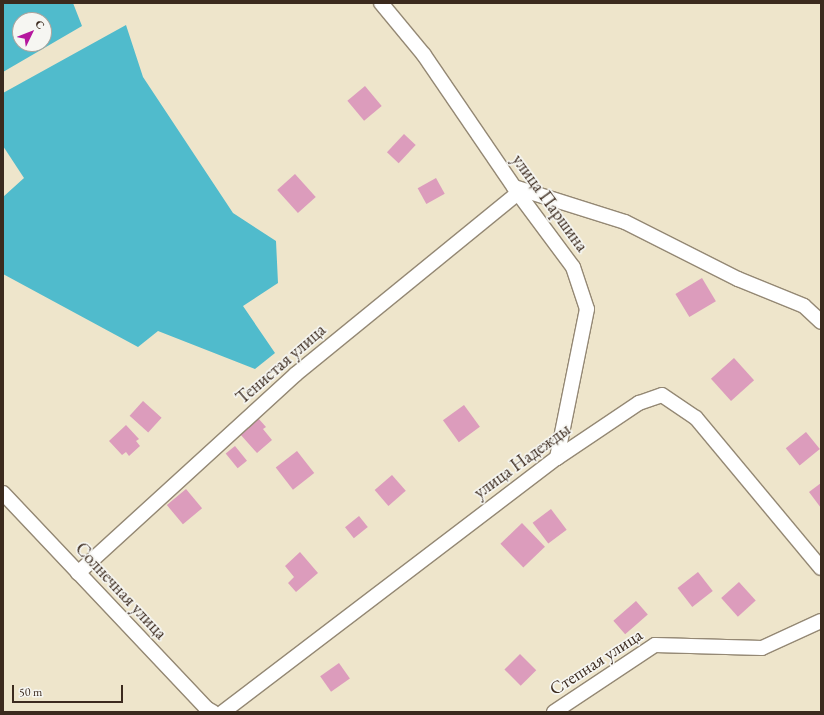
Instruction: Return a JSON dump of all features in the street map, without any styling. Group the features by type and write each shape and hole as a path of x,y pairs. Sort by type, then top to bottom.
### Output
{"street":[{"name":"улица Паршина","path":"381,3 424,55 516,190 573,267 587,309 557,458"},
{"path":"516,190 624,222 738,279 804,306 821,322"},
{"name":"Тенистая улица","path":"78,573 296,374 516,190"},
{"name":"улица Надежды","path":"223,712 557,458 638,403 662,395 696,418 821,568"},
{"name":"Солнечная улица","path":"3,493 208,711"},
{"name":"Степная улица","path":"554,712 655,645 762,648 821,621"}],"water":[{"path":"3,3 73,3 82,26 52,43 52,12 12,12 12,52 37,52 3,72"},
{"path":"126,25 143,77 233,213 276,241 278,283 243,306 275,353 255,369 158,331 138,347 3,274 3,197 24,178 3,146 3,93"}],"building":[{"path":"365,86 382,106 364,121 347,101"},
{"path":"404,134 416,145 399,163 387,152"},
{"path":"295,174 316,197 298,213 277,190"},
{"path":"436,178 445,194 426,204 418,188"},
{"path":"702,278 716,301 689,317 675,294"},
{"path":"734,358 754,380 731,401 711,379"},
{"path":"143,401 162,418 148,433 130,416"},
{"path":"464,405 480,427 459,442 443,420"},
{"path":"258,418 266,427 263,429 272,440 257,453 240,434"},
{"path":"126,425 139,439 136,441 140,446 129,456 126,452 122,455 109,441"},
{"path":"806,432 820,449 800,465 786,448"},
{"path":"235,446 247,461 238,468 226,454"},
{"path":"297,451 314,473 293,490 276,468"},
{"path":"392,475 406,491 388,506 375,490"},
{"path":"821,483 821,508 809,492"},
{"path":"186,489 202,508 183,524 167,505"},
{"path":"551,509 567,530 548,544 533,523"},
{"path":"359,516 368,527 354,538 345,527"},
{"path":"522,523 545,547 523,568 500,544"},
{"path":"300,552 318,573 296,592 288,583 294,577 285,566"},
{"path":"698,572 713,591 692,607 678,588"},
{"path":"739,582 756,601 738,617 721,598"},
{"path":"636,601 648,615 625,634 613,621"},
{"path":"520,654 536,670 521,686 504,670"},
{"path":"339,663 350,679 331,692 320,676"}]}
